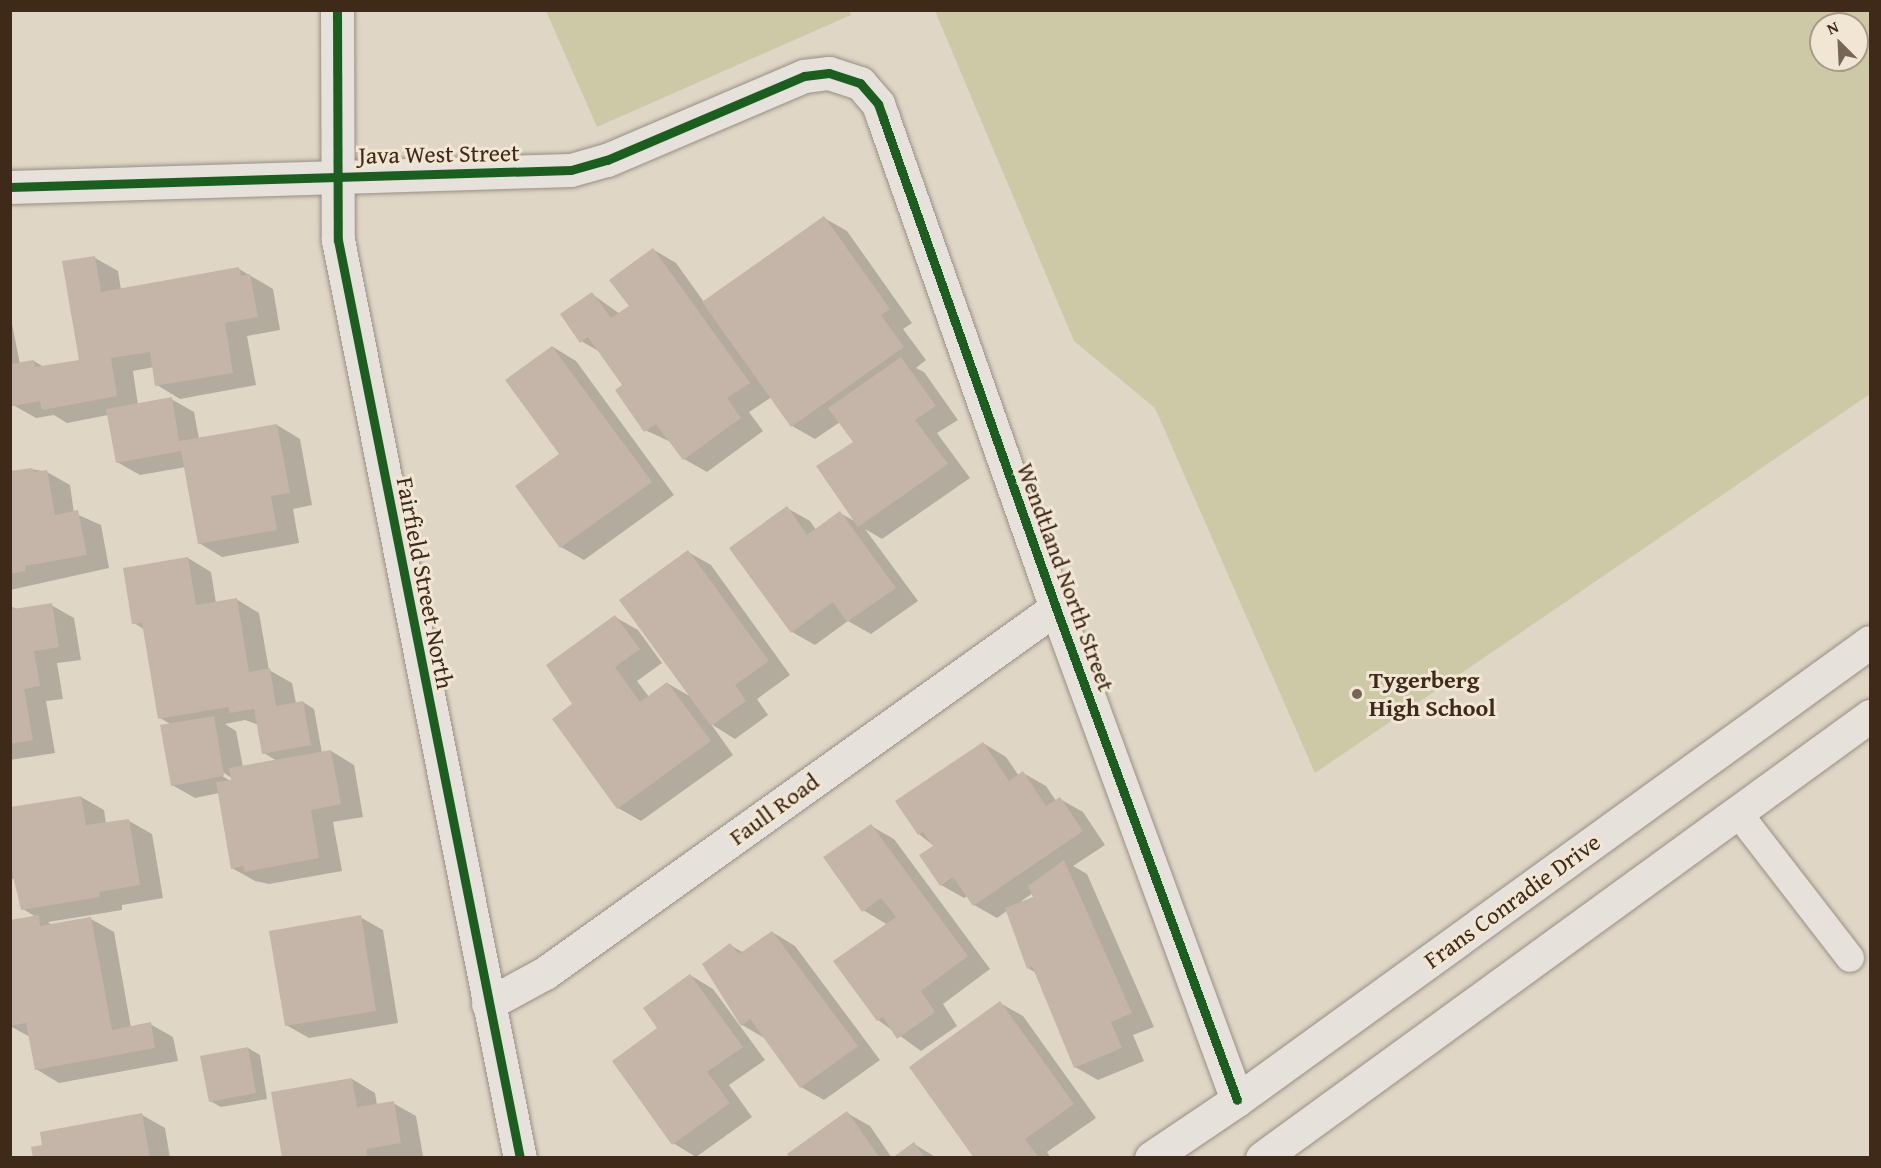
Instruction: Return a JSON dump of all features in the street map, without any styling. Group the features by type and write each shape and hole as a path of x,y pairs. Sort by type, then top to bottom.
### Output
{"street":[{"name":"Fairfield Street North","path":"338,10 338,240 520,1158"},
{"name":"Java West Street","path":"10,187 338,175 552,172 589,166 804,76 823,73 849,76"},
{"name":"Wendtland North Street","path":"849,76 869,91 881,111 1056,608 1237,1100"},
{"name":"Faull Road","path":"488,1004 545,973 1056,608"},
{"name":"Frans Conradie Drive","path":"1151,1158 1237,1100 1870,642"},
{"path":"1262,1158 1870,716"}],"lane":[{"path":"1738,813 1850,958"}],"shaded area":[{"path":"849,10 851,15 597,127 546,11"},
{"name":"Tygerberg High School","path":"935,11 1870,11 1870,394 1315,773 1155,408 1074,341"}],"building":[{"path":"824,216 890,309 881,315 904,347 791,427 702,302"},
{"path":"653,248 750,383 727,398 741,418 683,460 656,424 644,432 615,390 622,385 588,337 580,343 560,314 592,292 611,318 629,306 609,280"},
{"path":"95,256 101,292 239,267 241,276 250,274 258,317 225,323 233,373 155,386 150,352 111,358 117,396 42,410 40,401 12,406 10,364 34,360 35,367 79,360 62,261"},
{"path":"552,346 652,482 560,548 515,486 559,454 505,380"},
{"path":"901,357 936,406 915,420 948,464 858,527 816,466 853,442 828,408"},
{"path":"172,397 179,441 277,424 290,493 271,496 277,530 198,544 181,451 116,463 106,409"},
{"path":"32,468 34,472 47,470 55,515 78,510 87,555 25,566 26,571 10,574 10,471"},
{"path":"787,506 807,535 840,511 896,588 847,622 833,602 791,633 729,548"},
{"path":"688,550 769,661 735,685 746,701 711,726 619,600"},
{"path":"188,557 196,605 237,598 249,672 270,668 276,706 303,701 311,745 262,754 254,709 230,713 228,707 158,719 142,623 132,624 123,568"},
{"path":"10,603 13,609 52,603 59,647 34,651 40,686 24,689 33,740 10,744"},
{"path":"615,615 640,649 615,667 640,702 667,682 711,741 617,809 552,719 572,704 546,665"},
{"path":"214,716 224,776 171,786 160,725"},
{"path":"983,742 1009,781 1023,771 1046,806 1060,797 1083,831 973,906 953,877 940,886 919,855 933,846 923,832 918,835 895,801"},
{"path":"331,750 341,804 311,810 319,858 245,872 243,866 231,869 216,782 231,780 229,768"},
{"path":"81,796 86,825 129,819 140,885 99,892 100,897 21,910 10,863 10,807"},
{"path":"871,824 968,956 921,991 935,1012 897,1039 883,1017 877,1021 833,961 896,917 881,898 862,912 823,857"},
{"path":"1064,860 1132,1013 1111,1022 1122,1048 1074,1068 1032,966 1027,969 1005,908 1033,897 1028,886"},
{"path":"39,915 40,926 91,917 112,1030 151,1022 155,1048 35,1070 26,1023 10,1026 10,920"},
{"path":"361,915 376,1011 285,1026 269,931"},
{"path":"772,931 858,1046 800,1088 750,1019 741,1026 702,964 730,943 739,954"},
{"path":"690,974 743,1047 707,1072 730,1103 672,1145 612,1061 657,1028 643,1008"},
{"path":"1000,1001 1074,1104 1025,1139 1039,1158 974,1158 909,1067"},
{"path":"248,1047 256,1093 209,1102 200,1056"},
{"path":"352,1078 357,1107 394,1101 401,1143 366,1149 367,1158 282,1158 271,1092"},
{"path":"847,1111 880,1158 789,1158 787,1154"},
{"path":"142,1113 150,1158 33,1158 31,1147 42,1145 40,1132"},
{"path":"914,1142 925,1158 892,1158"}],"cycle path":[{"path":"337,10 338,240 520,1158"},
{"path":"10,187 571,170 607,160 804,76 829,73 860,83 878,104 1056,608 1237,1100"}],"place":[{"name":"Tygerberg High School","path":"1357,694"}]}
